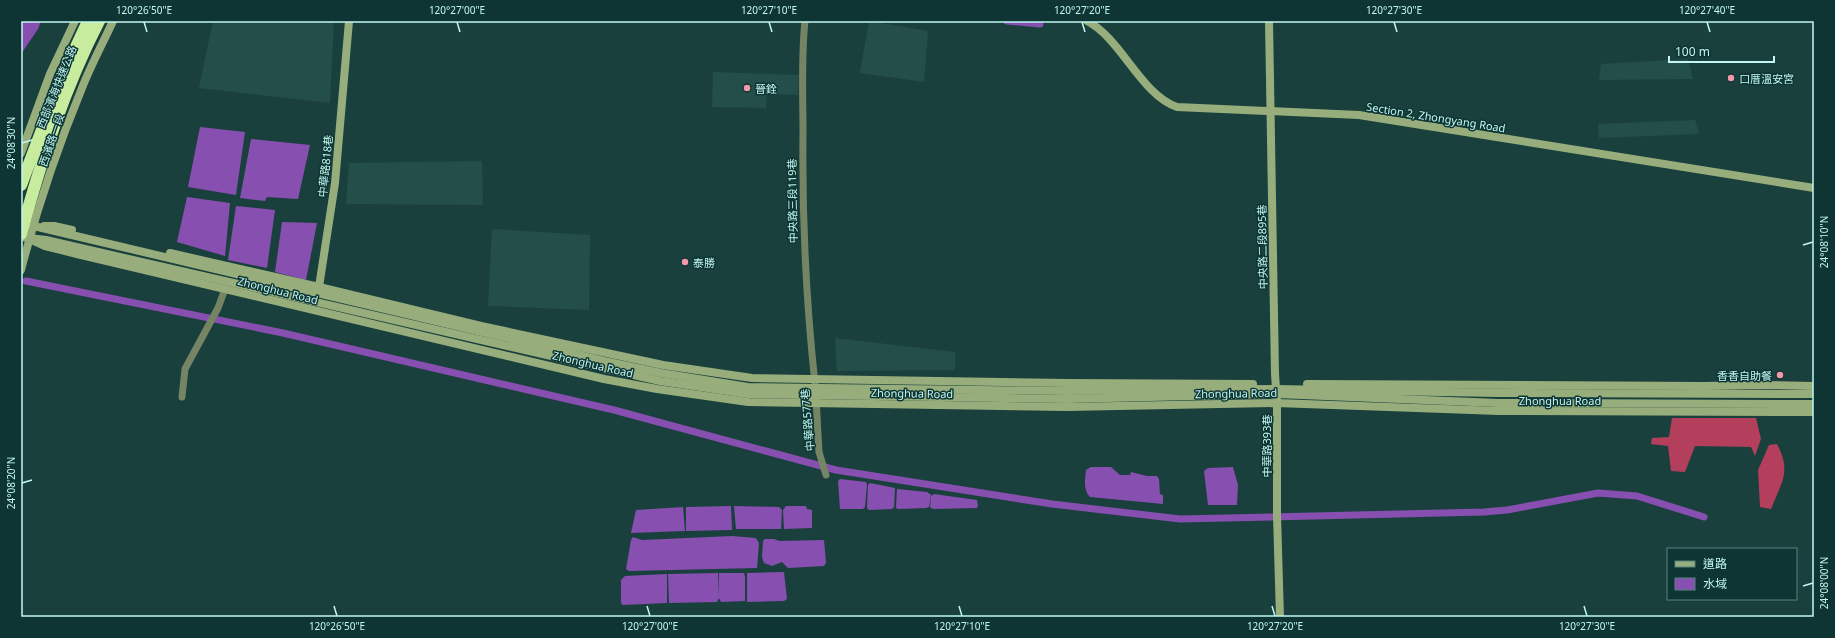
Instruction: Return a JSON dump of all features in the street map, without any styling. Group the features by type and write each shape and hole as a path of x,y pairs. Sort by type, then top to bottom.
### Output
{"highway":[{"name":"西部濱海快速公路","path":"24,237 38,172 87,34 88,21"},
{"name":"西部濱海快速公路","path":"21,185 47,114 87,34 99,21"}],"main road":[{"name":"西濱路一段","path":"21,153 50,74 75,21"},
{"name":"西濱路一段","path":"21,270 24,237 33,226 80,93 113,21"},
{"name":"中華路818巷","path":"305,308 314,293 335,183 349,21"},
{"name":"Section 2, Zhongyang Road","path":"1087,21 1108,38 1158,95 1177,107 1359,115 1814,188"},
{"name":"中央路二段895巷","path":"1269,21 1275,374 1277,392"},
{"name":"Zhonghua Road","path":"21,223 33,226 54,226 660,381 748,394 816,391 1814,394"},
{"name":"Zhonghua Road","path":"24,237 46,240 481,326 663,365 752,378 816,391 1067,407 1277,392 1764,385 1814,386"},
{"name":"Zhonghua Road","path":"24,237 46,246 604,379 657,390 748,402 816,391"},
{"name":"Zhonghua Road","path":"1277,392 1498,403 1814,404"},
{"name":"Zhonghua Road","path":"1277,392 1498,411 1814,412"},
{"name":"中華路393巷","path":"1277,392 1277,512 1280,617"}],"street":[{"name":"中央路三段119巷","path":"805,21 802,72 803,232 807,303 816,391"},
{"path":"182,397 185,369 191,355 204,338 218,308 224,289"},
{"name":"中華路577巷","path":"816,391 819,452 826,475"}],"shaded area":[{"path":"213,21 334,21 330,103 199,88"},
{"path":"869,21 928,31 924,82 860,73"},
{"path":"1688,59 1693,79 1599,80 1601,64"},
{"name":"晉銓","path":"713,72 799,75 798,95 767,94 766,108 712,107"},
{"path":"1695,120 1699,134 1599,138 1598,124"},
{"path":"482,161 483,205 346,204 349,163"},
{"path":"492,229 590,235 589,310 488,306"},
{"path":"835,338 955,352 955,370 837,371"},
{"path":"1672,418 1756,418 1761,439 1755,456 1751,447 1695,446 1685,472 1671,471 1668,446 1651,444 1652,438 1669,437"},
{"path":"1777,444 1784,462 1784,470 1781,484 1771,509 1760,507 1758,470 1769,445"}],"water":[{"path":"21,21 41,21 38,29 21,54"},
{"path":"200,127 245,132 236,195 188,187"},
{"path":"251,139 310,145 298,199 267,197 265,201 240,198"},
{"path":"187,197 230,203 225,256 177,242"},
{"path":"236,206 275,210 267,268 228,260"},
{"path":"282,222 317,223 306,280 275,272"},
{"path":"1091,467 1111,467 1120,475 1130,475 1131,472 1147,476 1157,476 1159,479 1160,494 1163,495 1163,504 1090,497 1085,488 1085,481 1086,470"},
{"path":"1233,467 1238,485 1237,505 1208,505 1204,471 1208,468"},
{"path":"840,479 866,482 865,507 863,509 840,509 838,481"},
{"path":"870,483 895,488 894,507 892,509 869,510 867,508 868,485"},
{"path":"897,489 927,492 931,495 929,507 896,508"},
{"path":"934,494 977,500 978,506 977,508 933,509 930,507 931,496"},
{"path":"731,506 732,530 686,531 686,507"},
{"path":"734,506 779,507 782,510 781,529 736,529"},
{"path":"786,506 806,506 807,509 812,510 812,528 784,529 783,510"},
{"path":"683,507 685,531 631,533 636,510"},
{"path":"732,536 756,538 759,543 757,568 629,571 626,569 631,540 633,537 642,540"},
{"path":"765,539 774,539 779,541 824,540 826,563 824,566 788,568 782,562 772,566 764,563 762,557 763,541"},
{"path":"784,572 787,599 784,601 747,602 747,573"},
{"path":"718,573 719,597 719,573 744,573 745,601 721,602 719,598 717,602 669,603 668,574"},
{"path":"667,574 667,603 622,605 621,580 625,576"}],"waterway":[{"path":"1007,21 1040,24"},
{"path":"26,281 283,333 614,410 836,470 1052,504 1180,519 1484,512 1507,510 1598,493 1637,496 1704,517"}],"place":[{"name":"口厝溫安宮","path":"1731,78"},
{"name":"晉銓","path":"747,88"},
{"name":"泰勝","path":"685,262"},
{"name":"香香自助餐","path":"1780,375"}]}
